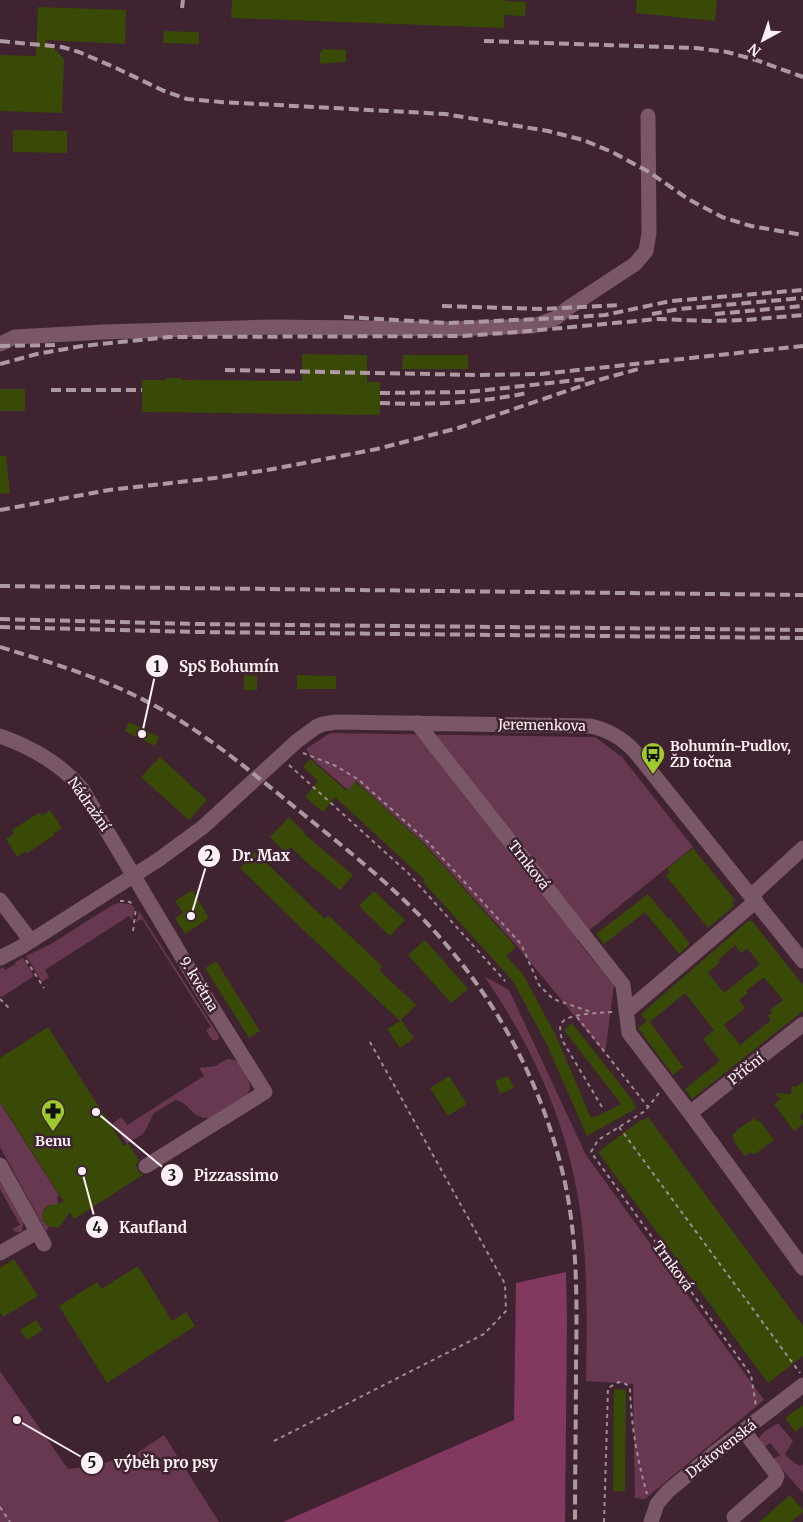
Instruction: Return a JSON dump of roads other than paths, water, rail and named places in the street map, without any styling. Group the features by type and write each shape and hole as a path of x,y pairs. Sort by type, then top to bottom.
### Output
{"street":[{"path":"0,344 15,337 104,332 271,327 451,329 533,326 556,318 635,264 646,251 649,233 648,116"},
{"name":"Jeremenkova","path":"134,876 203,827 289,748 316,727 329,722 590,726 610,732 625,741 637,754 803,961"},
{"name":"Trnková","path":"418,723 623,985 629,1033 803,1268"},
{"name":"Nádražní","path":"0,736 43,756 65,771 74,780 92,804 134,876"},
{"path":"626,1012 753,898 803,848"},
{"path":"0,958 30,942 134,876"},
{"name":"9. května","path":"134,876 265,1092 146,1166"},
{"path":"0,900 30,942"},
{"name":"Příční","path":"690,1113 803,1024"},
{"path":"0,1165 40,1238 0,1252"},
{"name":"Drátovenská","path":"651,1522 657,1504 668,1492 803,1385"},
{"path":"734,1517 775,1481 776,1476 744,1431"}],"railway":[{"path":"182,8 183,0"},
{"path":"0,41 62,47 79,52 164,91 187,99 445,114 548,131 583,140 612,152 649,172 688,199 722,217 751,226 803,235"},
{"path":"484,41 696,48 727,52 803,77"},
{"path":"344,317 449,323 560,318 605,315 671,301 803,290"},
{"path":"652,314 679,309 803,298"},
{"path":"442,306 542,309 621,305"},
{"path":"715,314 803,306"},
{"path":"0,364 37,354 82,346 169,337 463,336 658,319 746,320 803,315"},
{"path":"0,346 56,345"},
{"path":"225,370 477,375 541,374 803,346"},
{"path":"0,510 109,490 215,478 273,469 377,449 458,428 602,379 642,368"},
{"path":"380,393 468,392 586,379"},
{"path":"51,390 142,390"},
{"path":"380,403 454,402 491,399 527,393"},
{"path":"0,586 803,595"},
{"path":"0,619 195,624 803,630"},
{"path":"0,627 197,632 803,638"},
{"path":"0,647 120,688 157,707 198,732 255,775 393,890 434,931 460,961 483,993 504,1026 538,1096 551,1132 567,1194 574,1243 576,1292 575,1522"}],"place":[{"name":"SpS Bohumín","path":"142,734"},
{"name":"Bohumín-Pudlov, ŽD točna","path":"653,775"},
{"name":"Dr. Max","path":"191,916"},
{"name":"Pizzassimo","path":"96,1112"},
{"name":"Benu","path":"53,1132"},
{"name":"Kaufland","path":"82,1171"},
{"name":"výběh pro psy","path":"17,1420"}]}
